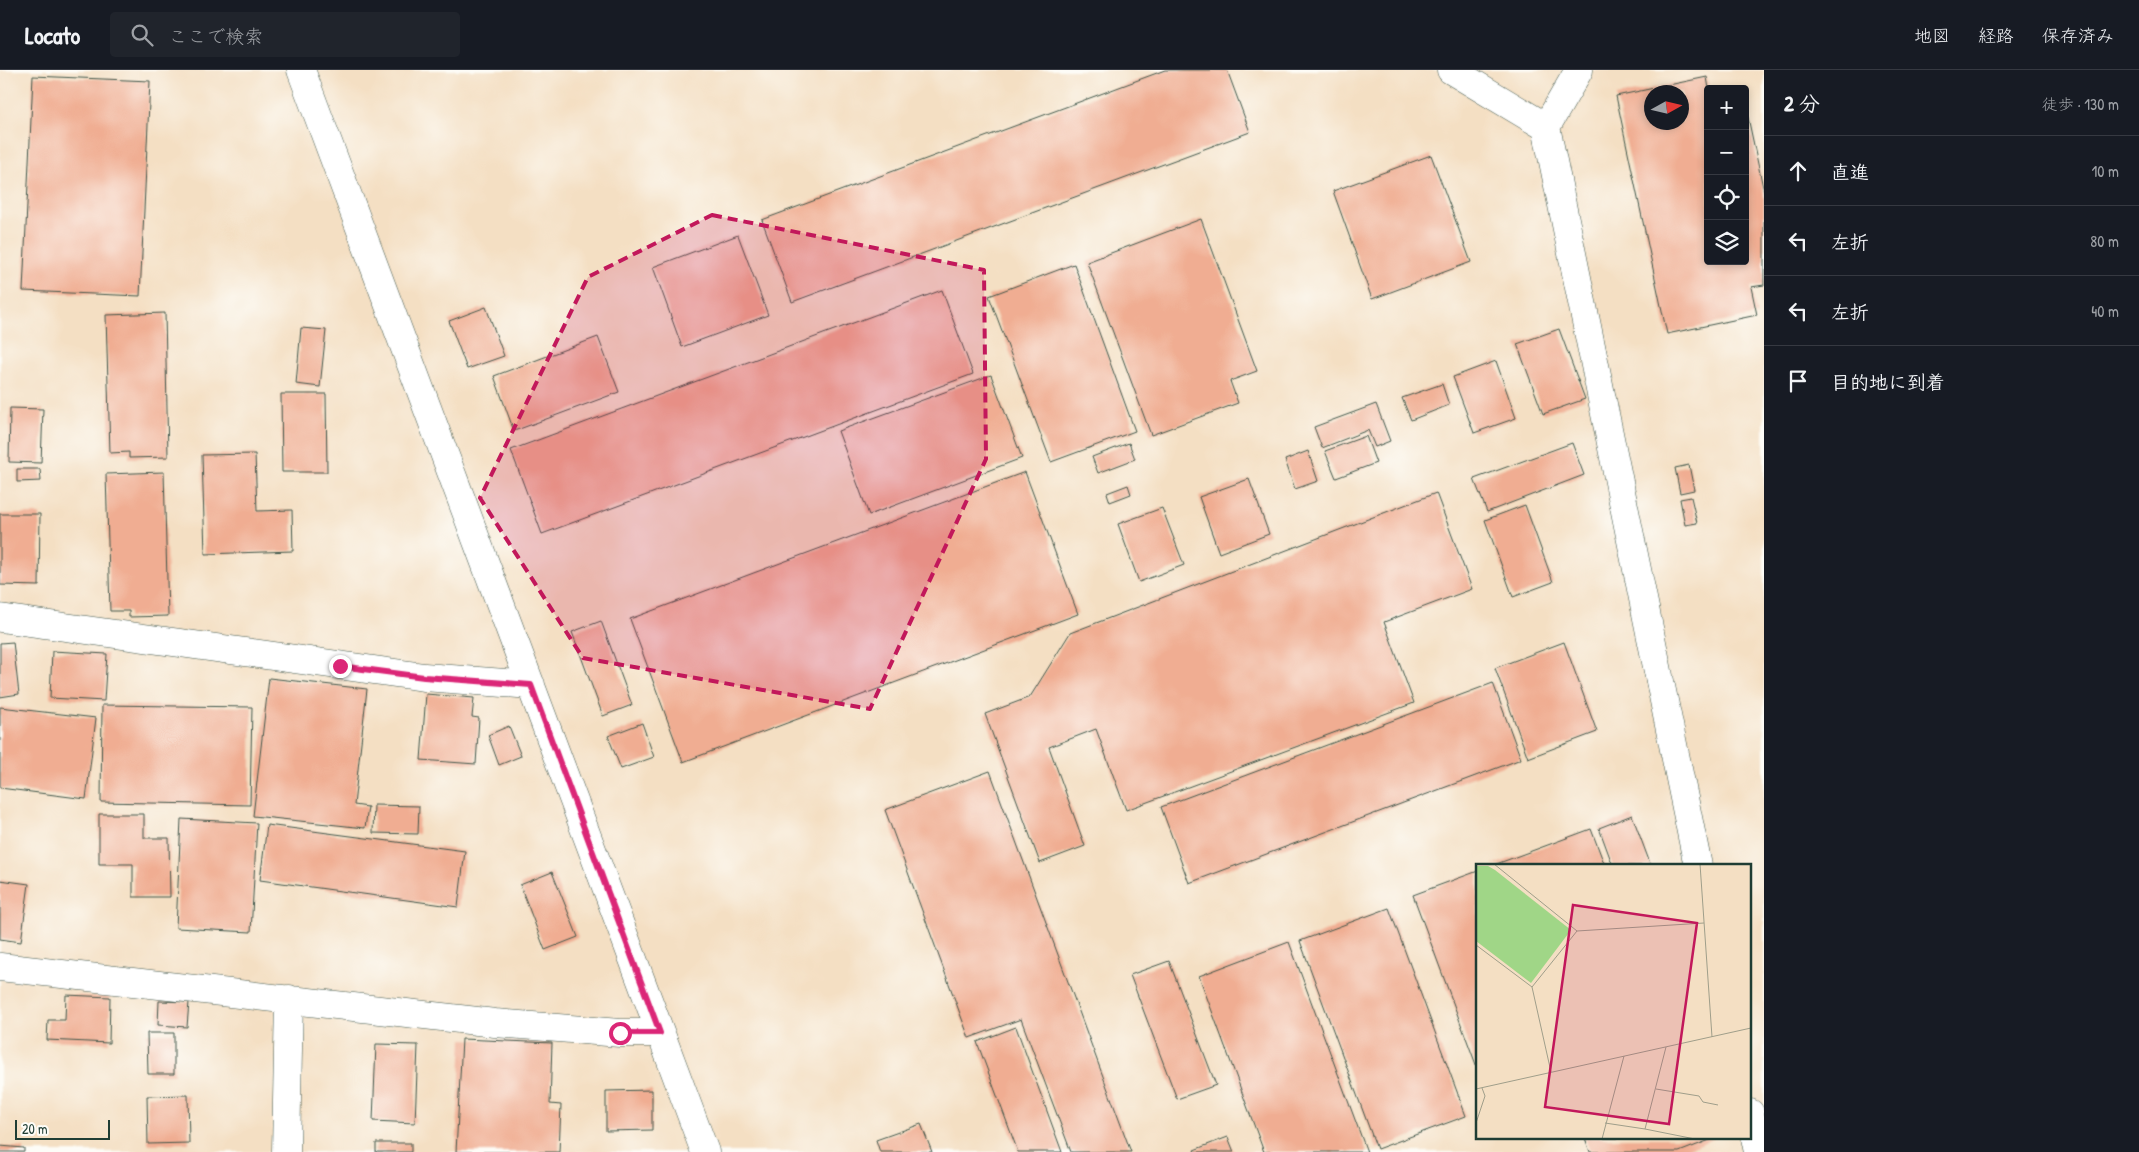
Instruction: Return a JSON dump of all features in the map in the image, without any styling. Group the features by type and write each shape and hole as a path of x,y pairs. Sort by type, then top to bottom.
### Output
{"street":[{"path":"1451,70 1546,127"},
{"path":"1579,70 1546,127 1698,864"},
{"path":"307,72 531,685 705,1152"},
{"path":"0,618 414,676 531,685"},
{"path":"0,967 496,1023 620,1033 660,1033"},
{"path":"286,1152 289,999"},
{"path":"1752,1123 1758,1152"}],"highlighted area":[{"path":"712,215 984,270 986,459 870,709 583,658 480,498 588,277"}],"building":[{"path":"1165,70 1227,70 1250,132 792,302 762,220"},
{"path":"33,76 150,81 140,296 23,291"},
{"path":"1707,77 1708,85 1704,85 1704,265 1749,265 1749,122 1764,192 1764,285 1751,287 1757,315 1667,334 1616,96 1644,90 1644,130 1689,130 1689,85 1669,85"},
{"path":"1431,155 1471,262 1372,299 1333,191"},
{"path":"1201,219 1257,371 1230,381 1238,403 1151,435 1087,262"},
{"path":"738,235 768,315 682,347 653,267"},
{"path":"1074,264 1135,431 1051,462 989,296"},
{"path":"942,290 973,374 542,534 511,450"},
{"path":"486,307 504,356 467,369 449,321"},
{"path":"165,313 168,457 129,458 129,452 110,453 106,315"},
{"path":"301,328 326,330 320,387 296,384"},
{"path":"1559,329 1585,399 1543,414 1517,344"},
{"path":"598,337 619,392 514,431 494,376"},
{"path":"1496,361 1516,418 1474,433 1453,377"},
{"path":"991,375 1022,458 869,515 838,431"},
{"path":"1442,384 1449,405 1411,420 1402,398"},
{"path":"281,394 326,394 327,472 282,472"},
{"path":"1376,404 1390,441 1375,447 1368,430 1322,448 1314,427"},
{"path":"10,408 43,409 41,463 9,462"},
{"path":"1366,436 1376,463 1336,478 1325,451"},
{"path":"1129,443 1135,459 1098,473 1092,457"},
{"path":"1572,443 1584,475 1487,512 1474,479"},
{"path":"1308,451 1318,481 1295,489 1285,460"},
{"path":"255,454 257,511 292,510 293,551 205,554 202,455"},
{"path":"1689,465 1694,490 1680,493 1675,468"},
{"path":"17,469 40,469 41,481 17,482"},
{"path":"164,472 168,616 129,617 129,611 110,611 106,474"},
{"path":"1025,472 1078,614 683,762 630,619"},
{"path":"1249,479 1269,534 1219,553 1199,497"},
{"path":"1128,485 1131,494 1110,502 1107,493"},
{"path":"1436,493 1472,589 1384,622 1414,703 1126,810 1096,729 1049,747 1085,846 1040,863 985,714 1030,697 1070,633"},
{"path":"1691,497 1697,523 1685,525 1680,499"},
{"path":"1525,505 1553,582 1513,597 1485,520"},
{"path":"1162,508 1184,565 1139,582 1118,524"},
{"path":"0,514 40,514 39,586 0,585"},
{"path":"601,621 632,705 603,716 572,632"},
{"path":"13,642 19,694 0,697 0,643"},
{"path":"1564,642 1597,732 1528,758 1495,668"},
{"path":"52,651 107,654 104,701 50,698"},
{"path":"269,678 367,689 354,805 368,807 365,828 253,816"},
{"path":"1493,683 1521,759 1189,883 1161,807"},
{"path":"426,694 474,698 472,717 479,718 476,764 421,760"},
{"path":"102,705 252,707 250,805 101,802"},
{"path":"0,707 96,718 86,799 0,788"},
{"path":"642,723 654,757 621,769 608,736"},
{"path":"509,726 521,756 499,765 488,735"},
{"path":"990,771 1131,1152 1071,1152 1021,1019 969,1038 885,810"},
{"path":"374,805 419,806 418,834 373,833"},
{"path":"99,814 144,814 144,838 169,838 170,897 133,897 133,864 99,864"},
{"path":"1632,815 1650,864 1612,864 1599,828"},
{"path":"181,819 257,823 251,932 176,928"},
{"path":"267,825 465,851 458,907 260,880"},
{"path":"1591,829 1604,864 1496,864"},
{"path":"552,872 578,937 545,950 520,885"},
{"path":"1476,872 1476,1065 1413,895"},
{"path":"0,880 29,884 21,942 0,939"},
{"path":"1389,908 1466,1116 1377,1149 1300,941"},
{"path":"1289,942 1367,1152 1264,1152 1199,976"},
{"path":"1169,961 1216,1085 1177,1099 1130,975"},
{"path":"66,995 110,997 109,1043 47,1040 48,1020 65,1020"},
{"path":"159,1001 189,1002 187,1027 158,1025"},
{"path":"1016,1027 1062,1152 1018,1152 977,1042"},
{"path":"147,1033 174,1033 174,1074 148,1074"},
{"path":"462,1039 552,1043 550,1104 561,1105 559,1152 456,1152"},
{"path":"376,1044 418,1045 415,1123 373,1121"},
{"path":"652,1090 652,1130 606,1131 606,1091"},
{"path":"188,1095 189,1143 148,1144 147,1096"},
{"path":"921,1124 932,1152 880,1152 876,1140"},
{"path":"1228,1137 1234,1152 1195,1152 1194,1150"},
{"path":"1586,1140 1710,1140 1679,1152 1590,1152"},
{"path":"376,1143 411,1143 411,1152 376,1152"},
{"path":"0,1146 24,1148 24,1152 0,1152"}],"route":[{"path":"340,666 424,677 531,685 660,1033 620,1033"}]}
